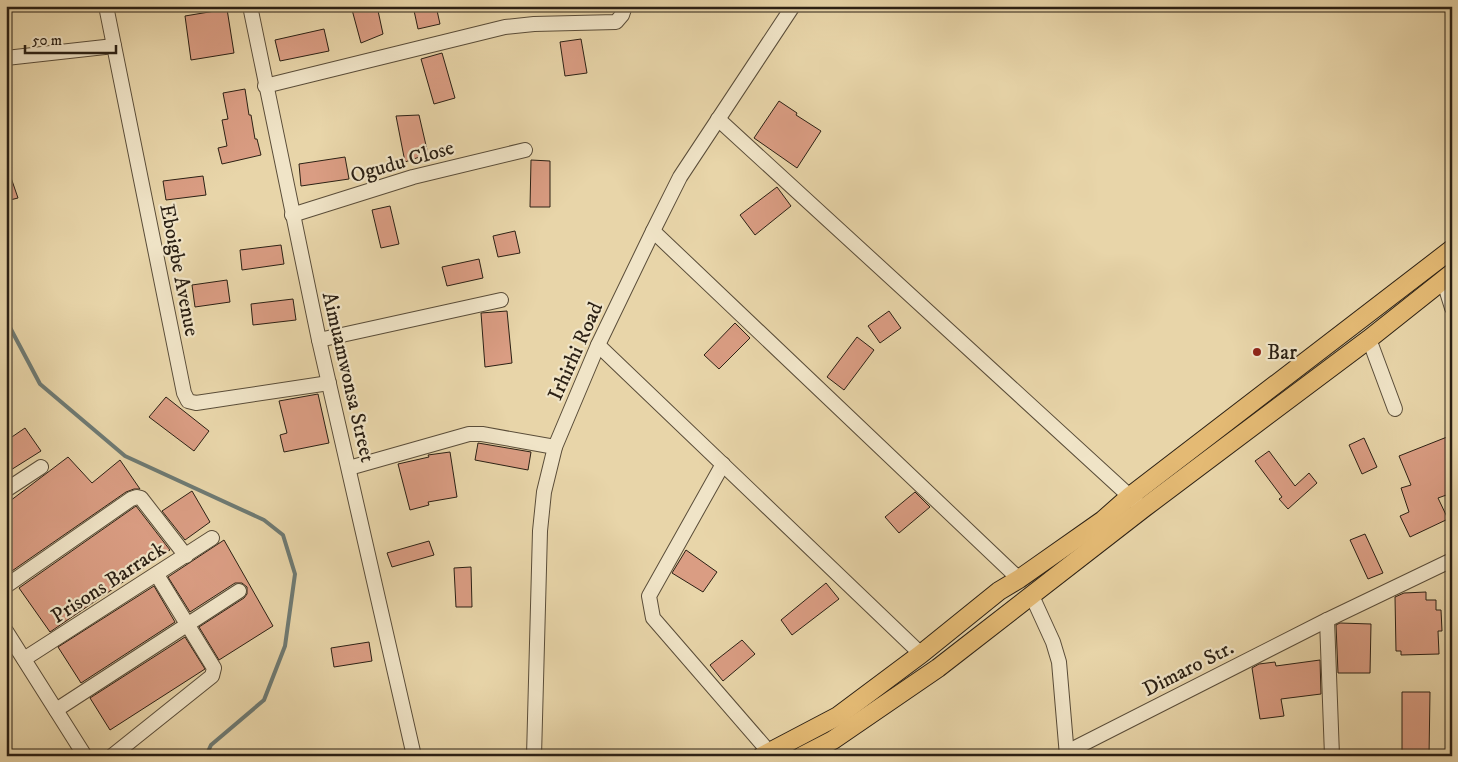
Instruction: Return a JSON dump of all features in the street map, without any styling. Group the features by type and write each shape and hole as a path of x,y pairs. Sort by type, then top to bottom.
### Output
{"main road":[{"path":"766,754 838,716 921,654 999,591 1103,520 1130,497 1452,249"},
{"path":"802,756 833,740 938,668 1144,508 1369,339 1448,276"}],"street":[{"name":"Eboigbe Avenue","path":"106,6 182,383 188,401 196,404 329,383"},
{"name":"Aimuamwonsa Street","path":"250,6 319,340 414,756"},
{"path":"265,86 506,27 534,24 616,22 622,15 625,6"},
{"name":"Irhirhi Road","path":"534,756 540,531 544,492 555,447 598,345 680,178 793,6"},
{"path":"6,58 114,46"},
{"path":"718,119 1144,508"},
{"name":"Ogudu Close","path":"292,215 413,176 525,150"},
{"path":"653,231 1019,579"},
{"path":"1448,276 1452,308"},
{"path":"319,340 501,300"},
{"path":"1369,339 1395,409"},
{"path":"598,345 921,654"},
{"path":"349,468 469,434 482,434 555,447"},
{"path":"723,464 649,596 653,618 766,754"},
{"path":"6,490 41,467"},
{"path":"6,586 131,499 137,497 141,498 186,556"},
{"name":"Prisons Barrack","path":"24,659 157,576 212,538"},
{"name":"Dimaro Str.","path":"1067,754 1327,620 1452,560"},
{"path":"112,756 212,676 214,668 157,576"},
{"path":"56,710 239,591"},
{"path":"1032,596 1053,642 1059,662 1067,754"},
{"path":"1327,620 1332,756"},
{"path":"6,631 86,756"}],"building":[{"path":"351,6 377,6 383,34 361,43"},
{"path":"413,6 436,6 440,24 418,29"},
{"path":"227,9 234,53 191,60 185,16"},
{"path":"324,29 329,51 280,61 275,40"},
{"path":"581,39 587,73 565,76 560,42"},
{"path":"442,53 455,98 434,104 421,59"},
{"path":"245,89 249,115 251,115 255,139 257,139 261,155 222,164 218,148 227,146 222,120 228,119 223,93"},
{"path":"779,101 797,113 796,115 821,131 797,168 754,138"},
{"path":"419,115 428,154 405,162 396,116"},
{"path":"345,157 349,179 301,186 299,164"},
{"path":"531,160 550,161 550,207 530,207"},
{"path":"6,169 8,169 18,198 6,201"},
{"path":"203,176 206,195 166,200 163,181"},
{"path":"777,187 791,206 755,235 740,215"},
{"path":"390,206 399,244 381,248 372,210"},
{"path":"515,231 520,253 498,257 493,236"},
{"path":"281,245 284,264 242,270 240,250"},
{"path":"479,259 483,278 447,286 442,267"},
{"path":"227,280 230,302 195,307 192,285"},
{"path":"293,299 296,320 253,325 251,304"},
{"path":"507,311 512,363 485,367 481,313"},
{"path":"889,311 901,328 880,343 868,326"},
{"path":"735,323 750,338 719,369 704,355"},
{"path":"857,337 874,350 844,390 827,377"},
{"path":"318,394 329,443 284,452 280,435 287,433 279,401"},
{"path":"166,397 209,431 194,451 149,417"},
{"path":"25,428 41,451 6,473 6,441"},
{"path":"1447,437 1452,450 1452,462 1448,464 1452,473 1452,493 1438,498 1448,519 1410,537 1400,516 1409,512 1401,488 1411,485 1399,456"},
{"path":"1364,438 1377,467 1362,474 1349,445"},
{"path":"478,443 531,452 528,470 475,460"},
{"path":"1269,451 1295,486 1309,473 1317,483 1288,509 1279,499 1282,497 1255,461"},
{"path":"450,452 457,497 428,502 429,505 410,510 398,464 429,457 428,455"},
{"path":"68,457 92,483 120,460 140,489 126,492 9,573 6,570 6,504"},
{"path":"192,491 210,522 185,540 162,511"},
{"path":"915,492 930,507 899,533 885,517"},
{"path":"136,506 170,550 50,632 19,588"},
{"path":"1365,534 1383,573 1368,579 1350,540"},
{"path":"224,540 273,626 219,660 199,627 244,598 247,594 247,587 242,583 235,583 190,612 168,577"},
{"path":"429,541 434,555 392,567 387,553"},
{"path":"686,550 717,572 703,592 672,573"},
{"path":"471,567 472,607 456,607 454,568"},
{"path":"826,583 839,599 792,635 781,620"},
{"path":"154,586 175,622 81,683 58,647"},
{"path":"1426,592 1426,600 1436,600 1436,610 1441,610 1442,631 1438,631 1439,654 1401,655 1401,651 1396,651 1395,597 1404,593"},
{"path":"1340,623 1371,624 1370,673 1338,673 1336,625"},
{"path":"185,637 205,669 110,730 90,698"},
{"path":"742,640 755,654 723,681 710,665"},
{"path":"369,642 372,661 334,667 331,648"},
{"path":"1320,660 1321,694 1281,699 1284,716 1260,719 1252,668 1259,664 1275,662 1276,666"},
{"path":"1402,692 1430,692 1429,756 1402,756"}],"waterway":[{"path":"6,320 40,384 125,456 264,520 283,535 295,574 285,646 264,700 211,745 206,756"}],"place":[{"name":"Bar","path":"1257,352"}]}
